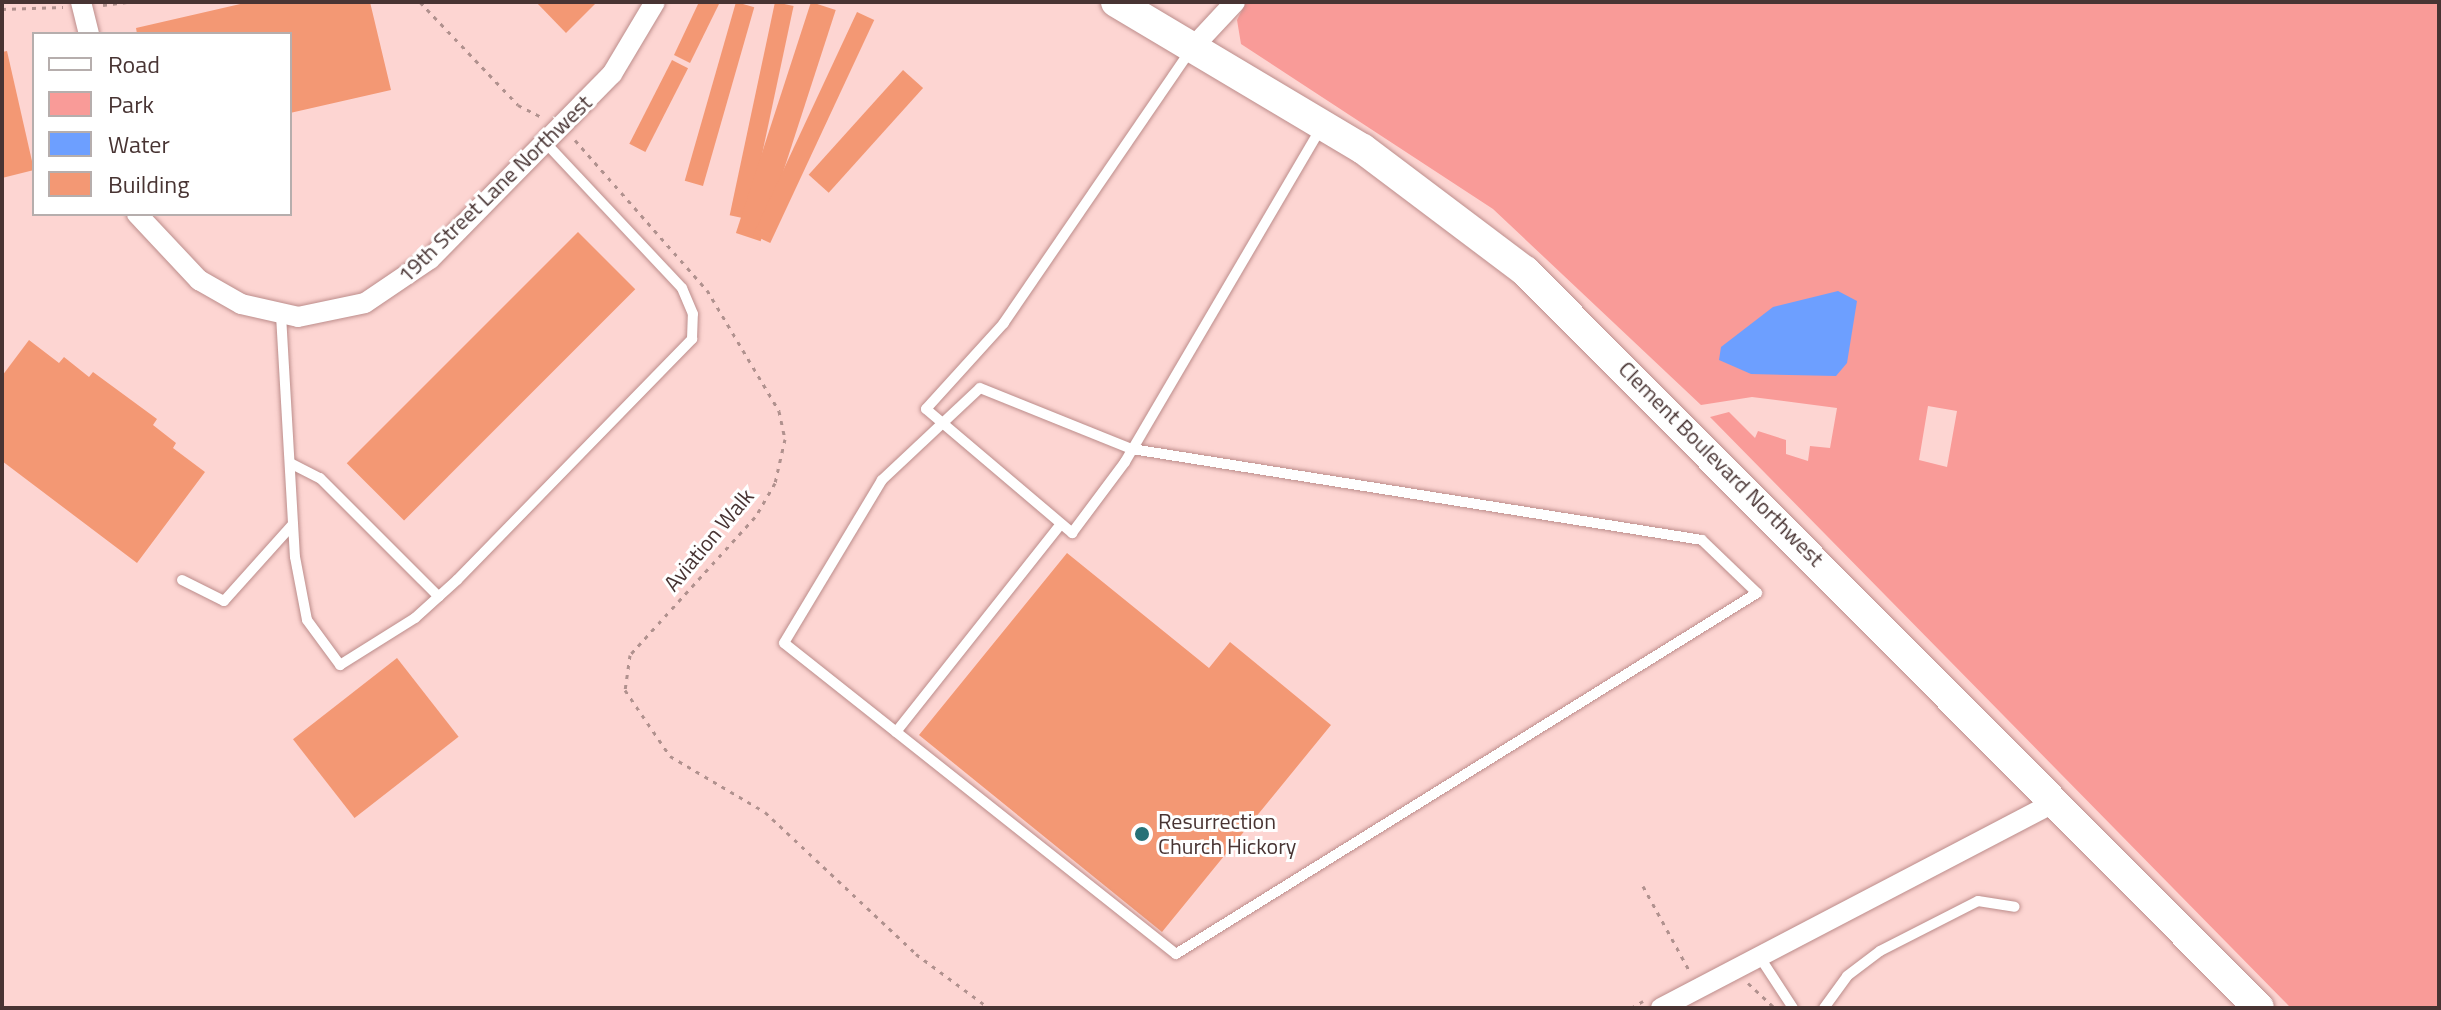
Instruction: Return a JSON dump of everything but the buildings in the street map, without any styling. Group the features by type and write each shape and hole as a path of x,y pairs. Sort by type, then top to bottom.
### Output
{"street":[{"path":"81,2 88,32"},
{"name":"19th Street Lane Northwest","path":"139,216 212,289 281,315 332,314 403,282 560,127 629,53 655,2"},
{"name":"Clement Boulevard Northwest","path":"1116,2 1323,124 1525,271 2259,1008"},
{"path":"1194,46 1235,2"},
{"path":"1661,1008 2055,802"}],"lane":[{"path":"1194,46 1004,323 926,409 1072,533 1132,449 1323,124"},
{"path":"281,315 293,524 307,620 340,665 439,597 692,339 693,314 682,288 545,142"},
{"path":"980,388 1132,449 1702,540 1757,593 1176,954 784,643 882,480 942,423 980,388"},
{"path":"290,463 320,478 439,597"},
{"path":"182,580 207,599 224,601 293,524"},
{"path":"896,732 1061,524"},
{"path":"1824,1008 1870,956 1978,901 2015,907"},
{"path":"1759,956 1793,1008"}],"path":[{"name":"Aviation Walk","path":"420,2 518,105 560,127 707,290 779,411 785,439 775,483 755,517 630,655 625,690 670,756 765,812 916,954 989,1008"},
{"path":"1643,886 1692,974"},
{"path":"1734,988 1755,985 1775,1008"}],"green space":[{"path":"1246,2 2439,2 2439,1008 2291,1008 1710,417 1729,412 1755,438 1758,431 1786,440 1786,454 1808,461 1810,446 1830,448 1837,408 1752,397 1701,405 1493,209 1241,44 1237,20","holes":["1928,406 1957,411 1947,467 1919,460"]}],"water":[{"path":"1838,291 1857,301 1847,363 1836,376 1751,374 1719,360 1721,347 1773,307"}],"place":[{"name":"Resurrection Church Hickory","path":"1142,834"}]}
